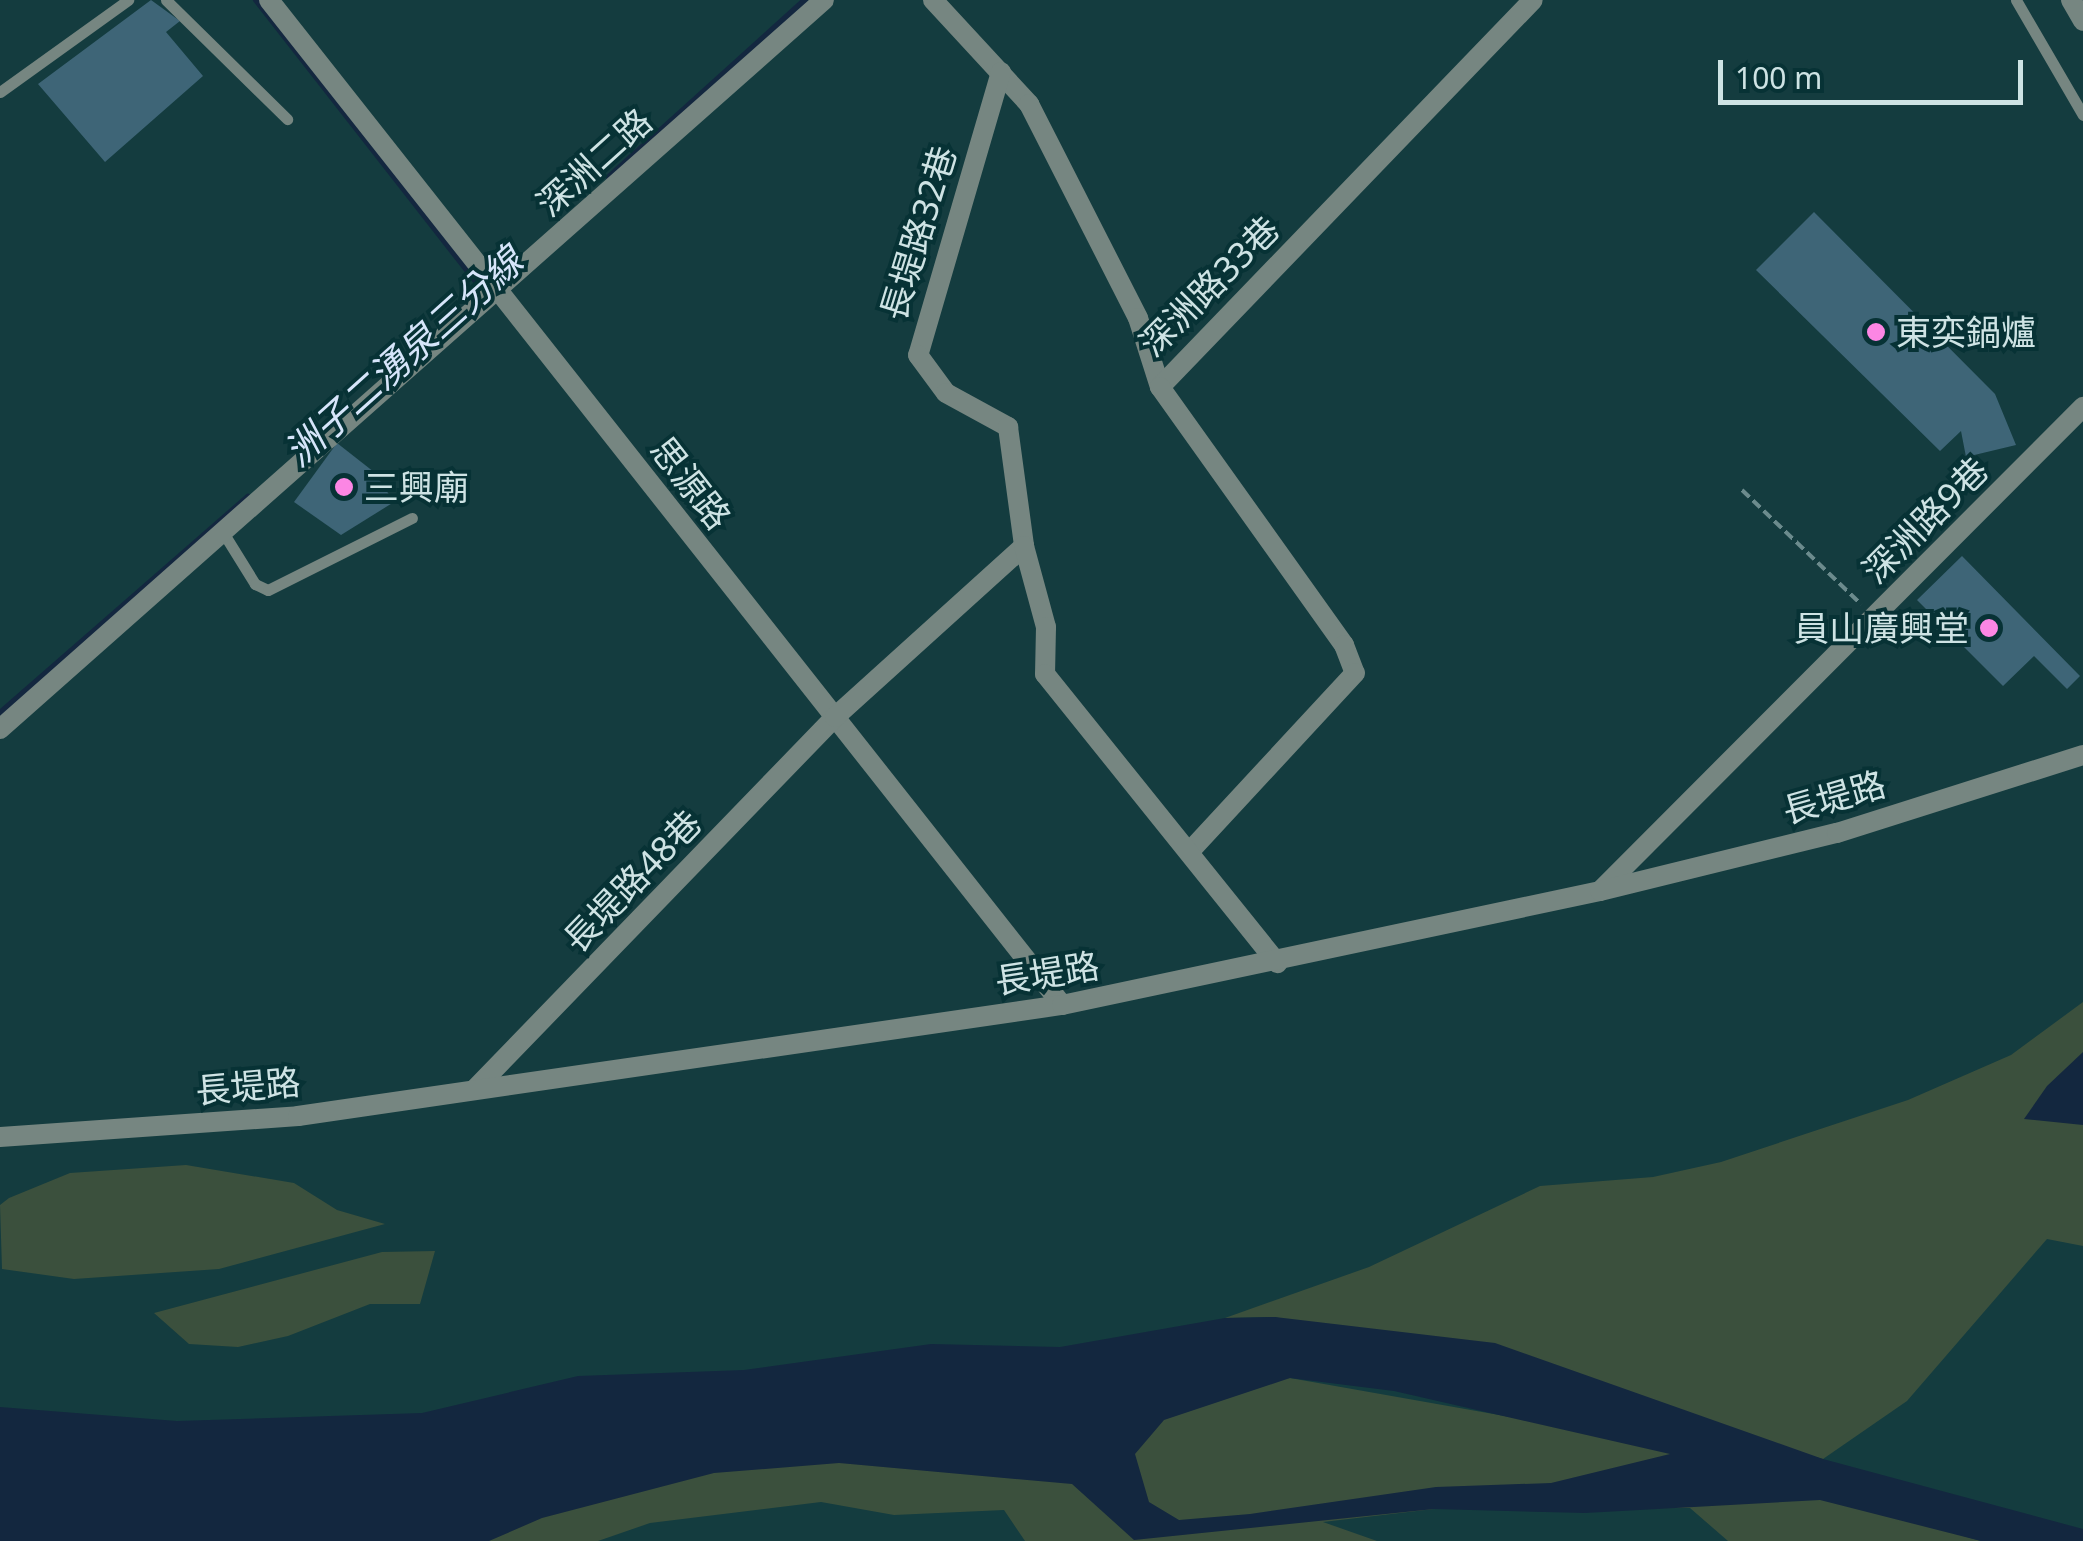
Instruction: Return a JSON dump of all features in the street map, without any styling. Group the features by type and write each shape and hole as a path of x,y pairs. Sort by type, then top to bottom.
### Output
{"street":[{"name":"思源路","path":"269,0 1062,1005"},
{"name":"深洲二路","path":"0,729 824,0"},
{"name":"深洲路33巷","path":"932,0 1029,104 1138,318 1160,387 1532,0"},
{"path":"2071,0 2083,20"},
{"name":"長堤路32巷","path":"1001,72 918,355 946,393 1008,427 1024,546 1046,627 1044,674 1277,963"},
{"path":"1160,387 1344,645 1355,674 1190,852"},
{"name":"深洲路9巷","path":"1600,891 2083,407"},
{"path":"835,717 1024,546"},
{"name":"長堤路48巷","path":"475,1089 835,717"},
{"name":"長堤路","path":"0,1137 298,1116 1062,1005 1277,963 1600,891 1836,833 2083,755"}],"lane":[{"path":"0,92 128,0"},
{"path":"166,0 286,119"},
{"path":"2016,0 2083,115"},
{"path":"224,534 256,584 268,590 412,518"}],"path":[{"path":"1742,490 1874,617"}],"green space":[{"path":"2083,1002 2083,1246 2047,1239 1907,1401 1823,1459 1275,1317 1225,1318 1369,1267 1540,1186 1653,1177 1721,1162 1908,1100 2011,1055"},
{"path":"186,1165 294,1183 337,1210 385,1224 219,1269 74,1279 2,1269 0,1205 9,1198 70,1173"},
{"path":"435,1251 420,1304 370,1304 288,1336 238,1347 189,1344 154,1313 382,1252"},
{"path":"1290,1378 1606,1434 1981,1541 1728,1541 1690,1508 1434,1509 1323,1522 1377,1541 1025,1541 1004,1510 894,1515 821,1502 650,1523 598,1541 324,1541 274,1462"}],"water":[{"path":"2083,1052 2083,1125 2024,1119 2047,1086"},
{"path":"1275,1317 1495,1343 1823,1459 2083,1529 2083,1541 1981,1541 1820,1500 1585,1513 1434,1509 1134,1540 1072,1484 839,1463 714,1473 542,1518 489,1541 0,1541 0,1407 177,1421 422,1413 578,1376 744,1370 931,1344 1060,1347 1225,1318","holes":["1290,1378 1394,1391 1670,1454 1551,1483 1436,1487 1250,1514 1179,1520 1149,1502 1135,1454 1164,1420"]}],"building":[{"path":"151,0 180,21 166,32 203,76 105,162 38,84"},
{"name":"東奕鍋爐","path":"1814,212 1995,394 2016,445 1966,457 1961,431 1940,451 1756,270"},
{"name":"三興廟","path":"337,443 374,472 394,502 341,535 294,502"},
{"name":"員山廣興堂","path":"1962,556 2080,676 2067,689 2034,656 2003,686 1917,600"}],"waterway":[{"path":"256,0 483,291"},
{"name":"洲子二湧泉三分線","path":"609,177 805,0"},
{"name":"洲子二湧泉三分線","path":"0,713 248,497"}],"place":[{"name":"東奕鍋爐","path":"1876,332"},
{"name":"三興廟","path":"344,487"},
{"name":"員山廣興堂","path":"1989,628"}]}
